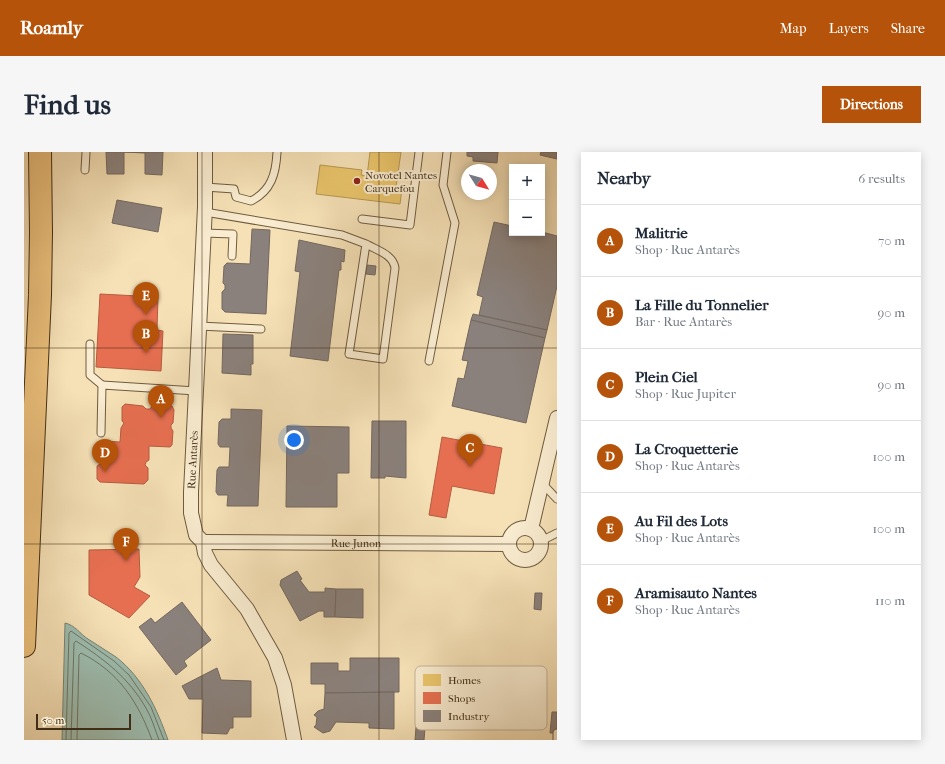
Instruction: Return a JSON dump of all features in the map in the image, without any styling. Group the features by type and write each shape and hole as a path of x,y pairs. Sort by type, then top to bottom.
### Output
{"main road":[{"path":"24,646 24,598 31,509 40,295 40,152"}],"street":[{"name":"Rue Antarès","path":"206,152 205,212 190,513 196,535 203,542 205,554 247,609 275,658 284,685 294,740"},
{"path":"531,529 555,434 557,418"},
{"path":"520,528 531,529 539,536 541,541 540,551 533,558 528,560 516,558 509,550 508,544 511,536 515,530 520,528"},
{"name":"Rue Junon","path":"203,542 508,544"}],"lane":[{"path":"85,170 86,152"},
{"path":"205,187 234,189 236,197 250,201 260,197 272,182 276,170 277,152"},
{"path":"362,219 410,225 419,152"},
{"path":"429,361 455,223 443,184 447,152"},
{"path":"205,212 342,235 366,244 388,255 394,261 395,268 383,359 350,354 366,244"},
{"path":"204,233 233,234 232,256"},
{"path":"199,326 261,329"},
{"path":"90,344 90,375 102,385 196,391"},
{"path":"101,434 102,385"},
{"path":"542,482 557,499"},
{"path":"541,541 557,533"},
{"path":"557,733 557,740"}],"water":[{"path":"65,623 72,626 88,639 116,657 134,674 154,706 168,740 62,740"}],"building: Homes":[{"name":"Novotel Nantes Carquefou","path":"370,152 401,152 396,187 402,188 400,204 316,194 320,165 362,170 361,175 367,176"}],"building: Shops":[{"path":"100,294 158,297 157,330 163,331 161,371 96,367"},
{"path":"125,404 143,406 146,409 150,409 152,406 172,406 174,410 173,423 171,425 173,431 172,445 170,447 149,446 149,460 145,465 148,468 148,480 144,484 100,482 97,479 97,466 100,464 100,460 97,457 98,444 101,441 120,442 121,428 124,423 122,421 122,407"},
{"path":"442,437 502,448 494,494 452,486 446,518 429,515"},
{"path":"139,549 140,577 134,587 150,596 129,618 89,595 89,550"}],"building: Industry":[{"path":"106,152 124,152 124,174 107,174"},
{"path":"124,152 163,152 162,175 145,174 145,153"},
{"path":"467,152 498,152 497,163 473,161 473,157 467,156"},
{"path":"541,152 557,152 557,159 540,155"},
{"path":"117,200 162,208 158,232 112,223"},
{"path":"494,222 509,225 509,236 545,236 545,233 557,236 557,286 547,330 479,315 483,297 477,295"},
{"path":"252,229 270,230 266,314 225,312 222,309 222,292 225,289 225,285 223,283 224,266 227,263 250,264"},
{"path":"299,240 345,250 344,262 341,261 341,270 339,270 328,361 290,356 300,272 295,271"},
{"path":"367,265 376,266 375,275 366,274"},
{"path":"473,314 547,330 545,338 471,320"},
{"path":"471,320 545,338 526,423 452,406 458,378 464,379 468,361 462,360"},
{"path":"223,334 253,335 253,364 251,364 251,375 222,373"},
{"path":"231,409 262,410 258,506 227,506 228,495 218,495 216,492 217,470 219,467 229,467 230,447 220,447 218,444 219,422 222,419 231,419"},
{"path":"372,421 406,421 406,478 385,476 385,478 371,478"},
{"path":"287,426 349,427 349,473 337,473 337,507 286,507"},
{"path":"297,571 302,579 300,580 309,592 325,592 325,588 336,589 335,617 324,617 324,611 319,611 300,621 280,585 281,580"},
{"path":"336,589 363,589 363,618 335,617"},
{"path":"535,593 542,593 541,610 534,609"},
{"path":"182,602 211,640 184,661 187,666 176,675 139,627 151,618 155,623"},
{"path":"350,658 399,658 399,692 325,693 325,684 311,684 311,663 338,663 338,671 350,671"},
{"path":"217,668 221,680 251,681 251,717 233,717 233,728 230,728 227,734 202,733 203,699 189,699 182,686"},
{"path":"394,692 394,729 369,728 369,723 336,722 330,731 323,733 314,727 316,725 317,717 314,715 318,711 324,709 325,693"},
{"path":"552,712 557,712 557,733 550,733"},
{"path":"416,730 425,730 424,740 415,740"}],"place":[{"name":"Novotel Nantes Carquefou","path":"357,181"},
{"name":"Au Fil des Lots","path":"146,315"},
{"name":"La Fille du Tonnelier","path":"146,353"},
{"name":"Malitrie","path":"161,418"},
{"name":"Plein Ciel","path":"470,467"},
{"name":"La Croquetterie","path":"105,472"},
{"name":"Aramisauto Nantes","path":"126,561"}]}
